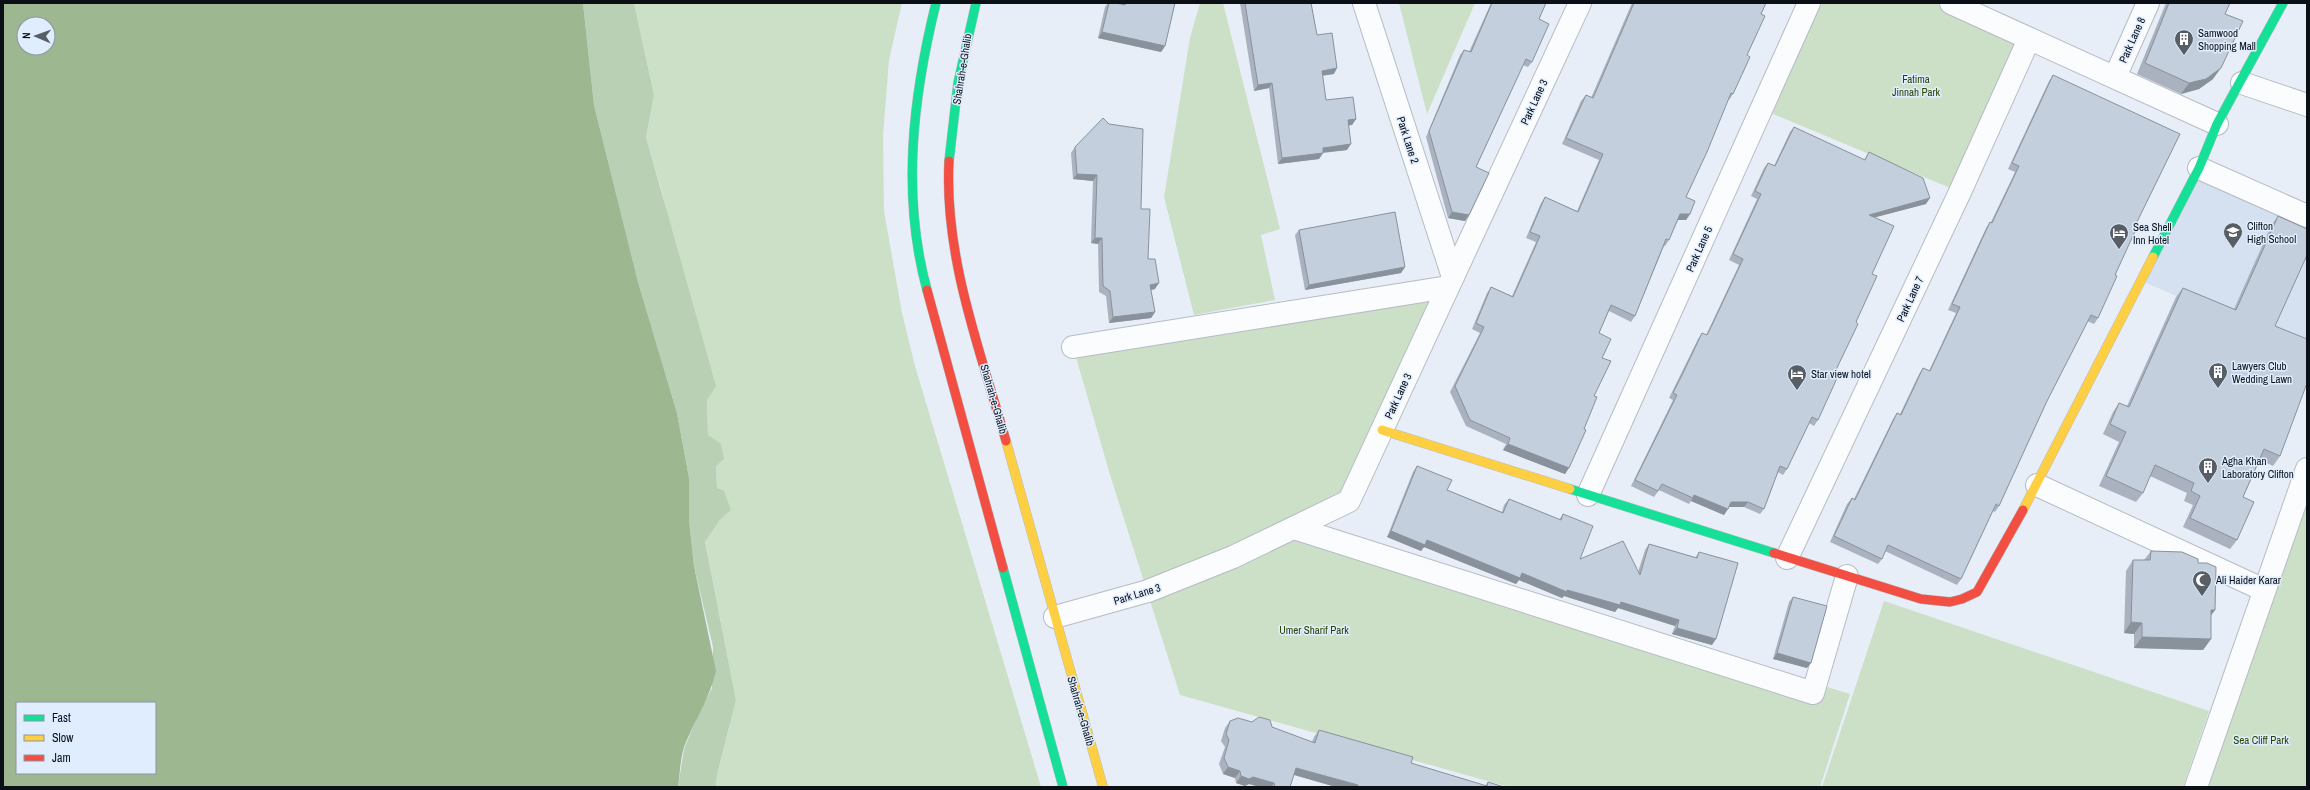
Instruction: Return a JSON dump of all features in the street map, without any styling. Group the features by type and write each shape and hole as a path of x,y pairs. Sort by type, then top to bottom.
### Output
{"main road":[{"path":"936,3 930,25 913,128 913,202 925,284 1063,787"},
{"name":"Shahrah-e-Ghalib","path":"976,3 966,38 950,145 950,220 961,282 1103,787"},
{"path":"1382,430 1921,599 1945,604 1962,601 1977,592 2036,485 2199,168 2217,124 2242,83 2284,3"}],"street":[{"name":"Park Lane 2","path":"1364,3 1451,282"},
{"name":"Park Lane 3","path":"1055,617 1148,592 1233,557 1349,501 1580,3"},
{"name":"Park Lane 5","path":"1588,495 1809,3"},
{"path":"1951,3 2217,124"},
{"name":"Park Lane 8","path":"2115,78 2148,3"},
{"name":"Park Lane 7","path":"1787,558 1960,192 2029,39"},
{"path":"2242,83 2307,105"},
{"path":"2199,168 2307,216"},
{"path":"1073,347 1451,282"},
{"path":"2196,787 2307,469"},
{"path":"2036,485 2264,590"},
{"path":"1294,528 1813,693 1847,576"}],"shaded area":[{"path":"3,3 583,3 594,105 638,282 677,413 689,478 689,520 694,566 716,671 710,691 684,747 678,787 3,787"},
{"path":"583,3 634,3 654,95 646,137 716,386 707,400 708,435 721,444 724,459 716,466 717,488 724,491 731,510 720,520 705,542 736,700 717,775 716,787 678,787 684,749 699,713 712,688 713,647 694,566 689,520 689,478 677,413 638,282 594,105"},
{"name":"Clifton High School","path":"2199,168 2307,216 2307,353 2142,281"}],"green space":[{"path":"634,3 902,3 889,60 883,136 884,211 902,313 915,366 1041,787 716,787 717,775 736,700 705,542 720,520 731,510 717,488 716,466 708,435 707,400 662,192 646,137 654,95"},
{"path":"1200,3 1223,3 1280,229 1261,235 1275,300 1194,315 1164,197 1190,38"},
{"path":"1399,3 1475,3 1427,114"},
{"name":"Fatima Jinnah Park","path":"1809,3 1951,3 2029,39 1960,192 1761,109"},
{"name":"Umer Sharif Park","path":"1446,293 1349,501 1303,524 1850,694 1820,787 1509,787 1180,695 1111,478 1075,354"},
{"name":"Sea Cliff Park","path":"2307,484 2307,787 2203,787"},
{"path":"1884,601 2209,711 2183,787 1822,787"}],"building":[{"path":"1109,3 1125,5 1126,3 1175,3 1165,46 1102,32"},
{"path":"1245,3 1311,3 1317,35 1332,33 1337,68 1322,71 1326,100 1353,97 1356,119 1348,120 1351,144 1323,148 1323,153 1282,158 1272,83 1258,85"},
{"path":"1492,3 1546,3 1539,19 1549,24 1532,62 1526,59 1476,167 1489,173 1469,215 1452,212 1429,131 1464,50 1471,52"},
{"path":"1634,3 1766,3 1761,14 1765,16 1747,55 1750,57 1733,94 1731,93 1707,152 1686,197 1695,201 1690,214 1680,214 1669,240 1666,239 1635,316 1611,305 1599,333 1611,339 1602,358 1611,361 1594,396 1597,397 1584,429 1586,430 1569,468 1508,444 1510,438 1470,420 1455,386 1484,327 1476,323 1491,287 1513,297 1540,236 1530,232 1545,197 1578,212 1603,154 1566,138 1586,95 1593,98"},
{"name":"Samwood Shopping Mall","path":"2169,3 2230,3 2225,14 2243,21 2221,68 2206,79 2189,83 2145,63"},
{"path":"2053,75 2180,134 2135,226 2137,227 2115,275 2117,276 2098,318 2091,315 2047,401 1999,506 1996,504 1961,579 1888,545 1882,559 1834,536 1852,498 1855,500 1897,413 1901,415 1923,368 1930,371 1960,307 1952,304 1990,222 1992,223 2019,166 2012,163"},
{"path":"1103,118 1109,124 1143,129 1141,209 1150,209 1148,259 1155,259 1159,283 1150,285 1155,312 1113,317 1110,291 1103,286 1102,238 1095,238 1097,175 1077,174 1075,147"},
{"path":"1794,127 1865,160 1869,152 1923,178 1930,198 1869,215 1894,226 1872,274 1877,276 1856,322 1858,324 1834,374 1838,376 1818,420 1812,417 1787,469 1780,466 1764,509 1748,502 1731,502 1728,509 1694,495 1693,498 1662,484 1658,491 1635,480 1677,395 1673,393 1702,333 1707,335 1743,259 1733,254 1761,194 1755,191 1768,163 1775,166"},
{"path":"1395,212 1405,267 1309,285 1299,230"},
{"path":"2278,216 2307,229 2307,255 2275,326 2307,339 2307,383 2280,456 2264,449 2243,497 2254,502 2237,540 2190,518 2200,496 2191,491 2194,483 2155,465 2143,493 2106,476 2126,432 2110,424 2119,403 2129,407 2183,288 2236,310"},
{"path":"1417,466 1452,480 1447,490 1503,513 1509,499 1561,520 1563,514 1593,526 1580,559 1623,541 1640,575 1649,544 1697,558 1699,552 1738,563 1716,639 1677,628 1679,620 1621,602 1620,605 1567,590 1567,592 1522,573 1520,578 1427,540 1425,545 1391,531"},
{"name":"Ali Haider Karar","path":"2151,551 2182,552 2198,559 2198,563 2207,563 2216,567 2215,610 2211,610 2211,639 2142,637 2142,623 2131,622 2133,560 2150,560"},
{"path":"1793,597 1827,606 1811,663 1777,653"},
{"path":"1259,717 1270,720 1272,727 1315,743 1319,730 1413,757 1411,763 1487,786 1488,782 1504,787 1357,787 1358,785 1296,768 1290,787 1275,787 1274,783 1253,777 1249,779 1241,776 1240,771 1228,767 1224,758 1229,740 1226,734 1230,721 1238,718 1252,722"}],"traffic: fast":[{"path":"927,290 919,254 914,218 912,182 913,146 921,74 936,3"},
{"path":"949,161 958,83 976,3"},
{"path":"2153,257 2199,168 2217,124 2283,3"},
{"path":"1570,489 1774,553"},
{"path":"1003,568 1063,787"}],"traffic: slow":[{"path":"2023,510 2153,257"},
{"path":"1382,430 1570,489"},
{"path":"1006,441 1103,787"}],"traffic: jam":[{"path":"949,161 949,197 952,232 958,268 975,338 1006,441"},
{"path":"927,290 1003,568"},
{"path":"1774,553 1921,599 1950,602 1962,599 1977,592 2023,510"}],"place":[{"name":"Samwood Shopping Mall","path":"2184,56"},
{"name":"Clifton High School","path":"2233,249"},
{"name":"Sea Shell Inn Hotel","path":"2119,250"},
{"name":"Lawyers Club Wedding Lawn","path":"2218,389"},
{"name":"Star view hotel","path":"1797,391"},
{"name":"Agha Khan Laboratory Clifton","path":"2208,484"},
{"name":"Ali Haider Karar","path":"2202,597"}]}
